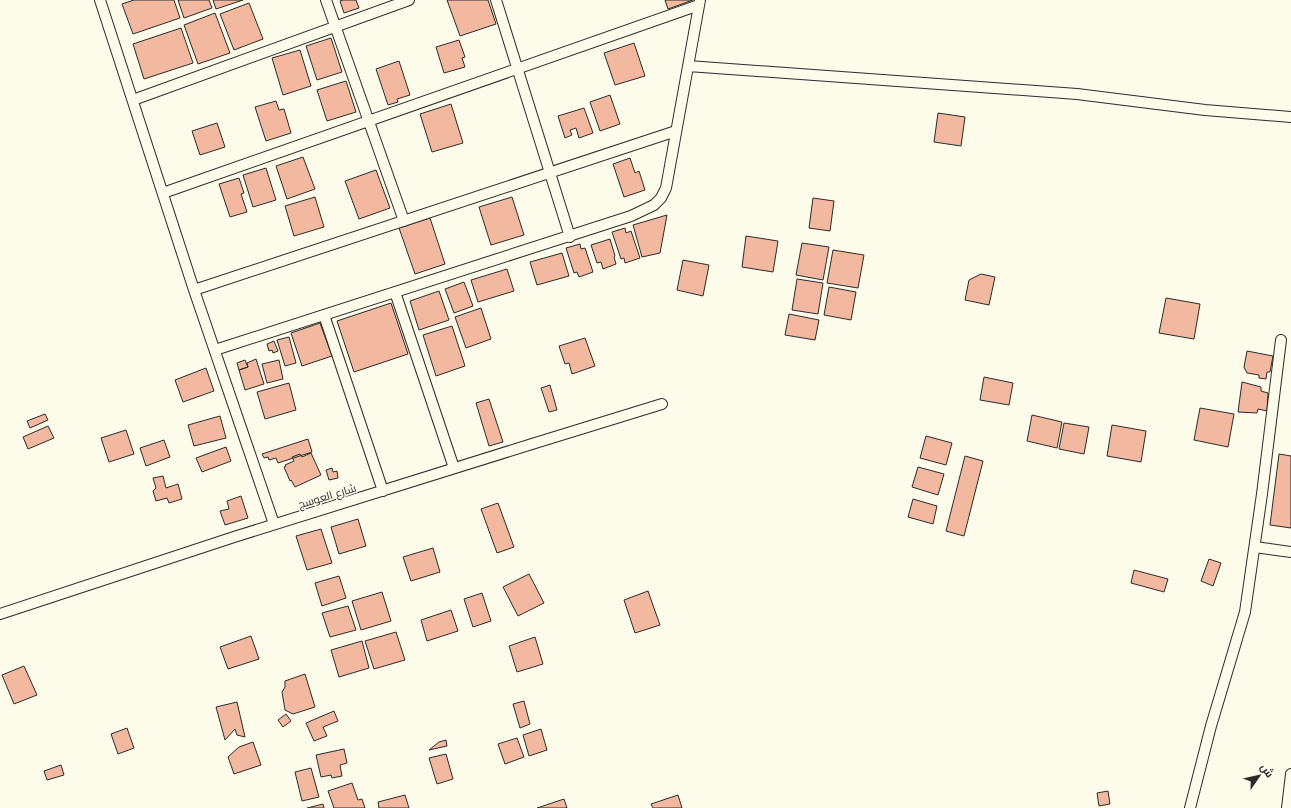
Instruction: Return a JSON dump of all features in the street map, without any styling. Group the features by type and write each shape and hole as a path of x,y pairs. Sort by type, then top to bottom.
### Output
{"street":[{"path":"326,0 404,220"},
{"path":"133,100 409,0"},
{"path":"496,0 570,237"},
{"path":"102,1 194,290 274,524"},
{"path":"163,193 518,69 699,3 666,188 662,198 654,205 638,214 570,237 215,350"},
{"path":"688,66 1078,94 1205,110 1291,117"},
{"path":"194,290 676,131"},
{"path":"395,292 454,468"},
{"path":"324,315 383,491"},
{"path":"1190,808 1211,726 1245,612 1255,547 1281,340"},
{"name":"شارع العوسج","path":"0,614 274,524 662,404"},
{"path":"1255,547 1291,552"},
{"path":"1287,808 1291,774"}],"building":[{"path":"134,0 174,0 180,18 133,34 122,4"},
{"path":"178,0 209,0 212,8 184,18"},
{"path":"213,0 243,0 216,9"},
{"path":"356,0 359,8 344,13 340,1"},
{"path":"447,0 488,0 496,24 460,36"},
{"path":"665,0 693,0 668,9"},
{"path":"249,3 263,39 234,50 220,14"},
{"path":"215,13 230,53 198,64 184,25"},
{"path":"181,28 193,63 144,79 133,44"},
{"path":"331,38 342,72 317,80 306,46"},
{"path":"459,40 465,57 462,58 465,67 444,73 436,47"},
{"path":"634,43 645,76 615,85 604,53"},
{"path":"300,50 311,86 283,95 272,58"},
{"path":"399,61 410,95 397,99 398,102 388,105 376,69"},
{"path":"346,81 356,112 327,121 317,90"},
{"path":"610,95 620,124 600,131 590,102"},
{"path":"276,101 279,110 284,109 291,133 266,141 255,107"},
{"path":"451,104 463,143 432,152 420,114"},
{"path":"584,108 593,133 579,138 576,128 570,130 572,135 565,138 558,116"},
{"path":"938,113 965,117 961,146 934,142"},
{"path":"217,123 225,147 200,155 192,131"},
{"path":"303,157 315,189 287,199 276,166"},
{"path":"630,158 635,173 639,171 645,190 624,197 613,164"},
{"path":"266,168 276,200 253,207 243,175"},
{"path":"376,170 390,208 359,219 345,181"},
{"path":"239,178 244,193 241,194 247,212 230,217 219,184"},
{"path":"315,197 324,227 294,236 285,206"},
{"path":"512,197 524,235 491,245 479,207"},
{"path":"813,198 834,201 830,231 809,228"},
{"path":"667,215 660,253 642,257 633,225"},
{"path":"430,218 445,264 415,274 399,228"},
{"path":"625,228 626,233 631,231 640,258 625,263 624,258 621,259 612,232"},
{"path":"746,236 778,241 773,272 742,267"},
{"path":"610,239 616,264 603,269 601,262 597,263 591,245"},
{"path":"802,243 829,247 823,280 796,275"},
{"path":"580,244 581,249 585,248 593,272 579,277 577,272 574,273 566,248"},
{"path":"833,250 864,255 858,288 827,283"},
{"path":"562,253 569,276 537,285 530,262"},
{"path":"683,260 709,265 703,296 677,290"},
{"path":"507,269 514,291 478,302 471,280"},
{"path":"981,274 995,277 989,305 965,300 969,280"},
{"path":"797,279 823,283 818,314 792,310"},
{"path":"464,282 473,306 454,313 445,289"},
{"path":"829,287 856,292 851,320 824,315"},
{"path":"439,291 449,320 419,330 410,301"},
{"path":"1166,298 1200,304 1194,339 1159,333"},
{"path":"391,303 408,354 354,372 337,321"},
{"path":"481,308 491,339 466,348 455,317"},
{"path":"789,314 819,320 815,340 785,335"},
{"path":"320,323 332,356 302,366 291,333"},
{"path":"452,326 465,366 436,376 423,335"},
{"path":"289,337 296,363 285,366 277,340"},
{"path":"585,338 595,366 572,374 569,363 565,364 559,346"},
{"path":"274,341 278,351 273,353 272,350 269,351 267,344"},
{"path":"1247,351 1273,356 1270,372 1267,372 1266,379 1259,378 1259,375 1247,373 1244,367"},
{"path":"256,359 264,384 245,390 239,370 248,367 247,363"},
{"path":"245,360 248,367 239,370 237,363"},
{"path":"279,360 283,379 267,383 262,364"},
{"path":"206,368 214,391 183,402 175,380"},
{"path":"984,377 1013,383 1009,405 980,400"},
{"path":"1242,382 1261,387 1261,391 1268,393 1267,411 1258,409 1257,413 1238,412"},
{"path":"289,383 296,410 265,419 257,392"},
{"path":"550,385 557,410 549,412 541,388"},
{"path":"489,399 503,442 489,446 476,403"},
{"path":"1200,408 1234,414 1228,447 1194,440"},
{"path":"45,414 48,420 30,428 27,421"},
{"path":"1032,415 1062,422 1057,448 1027,441"},
{"path":"220,416 226,438 194,446 188,425"},
{"path":"1064,423 1089,427 1084,454 1059,449"},
{"path":"1112,425 1146,431 1141,462 1107,456"},
{"path":"48,426 54,438 28,449 23,437"},
{"path":"126,430 134,454 109,462 101,438"},
{"path":"926,436 952,443 946,465 920,458"},
{"path":"308,439 312,452 278,463 276,458 269,460 268,457 264,458 262,454"},
{"path":"164,440 170,457 146,466 140,448"},
{"path":"226,447 231,461 202,472 196,458"},
{"path":"311,453 321,475 295,487 291,480 290,481 284,467 286,466 285,465 294,461 292,457 300,454 302,457"},
{"path":"1279,454 1291,456 1291,528 1270,525"},
{"path":"965,456 983,461 964,536 946,531"},
{"path":"918,467 944,474 938,495 912,487"},
{"path":"332,468 333,472 337,471 338,478 329,480 326,470"},
{"path":"163,476 166,488 178,484 182,499 169,503 167,498 156,501 153,491 156,488 153,478"},
{"path":"241,496 248,518 225,525 220,511 229,509 227,501"},
{"path":"913,499 937,506 933,524 908,517"},
{"path":"498,503 514,547 497,553 481,509"},
{"path":"358,519 366,546 339,554 331,527"},
{"path":"321,529 332,563 307,570 296,536"},
{"path":"433,548 440,572 411,581 403,557"},
{"path":"1209,559 1221,563 1213,586 1201,581"},
{"path":"1134,570 1168,579 1164,592 1131,583"},
{"path":"529,574 544,603 518,616 503,587"},
{"path":"339,576 346,598 322,606 315,583"},
{"path":"648,591 660,625 635,633 624,600"},
{"path":"382,592 391,621 361,630 352,601"},
{"path":"482,593 491,621 473,627 464,599"},
{"path":"348,606 356,630 330,637 322,613"},
{"path":"451,610 458,631 427,641 421,620"},
{"path":"396,632 405,660 374,669 365,641"},
{"path":"251,636 259,659 228,669 220,647"},
{"path":"535,637 543,664 517,672 509,646"},
{"path":"362,641 369,668 339,677 331,650"},
{"path":"24,666 37,695 14,704 2,675"},
{"path":"305,674 315,707 293,714 285,710 282,692 285,687 285,681"},
{"path":"524,701 530,724 520,728 513,704"},
{"path":"237,702 245,737 237,735 235,729 225,740 216,707"},
{"path":"334,711 338,721 323,727 327,736 314,741 306,723"},
{"path":"286,714 291,721 283,727 278,720"},
{"path":"127,728 134,748 118,754 111,734"},
{"path":"541,729 547,750 529,756 523,735"},
{"path":"517,738 524,757 505,764 498,744"},
{"path":"446,740 447,746 429,750 439,742"},
{"path":"253,742 261,765 234,774 228,757 239,747"},
{"path":"344,749 347,763 340,765 342,776 332,778 331,775 321,777 316,755"},
{"path":"446,754 453,779 437,784 429,758"},
{"path":"61,765 64,775 47,780 44,771"},
{"path":"311,768 319,797 302,801 295,772"},
{"path":"352,783 358,800 362,799 365,808 334,808 328,791"},
{"path":"1108,791 1110,804 1099,806 1097,793"},
{"path":"405,795 409,808 379,808 378,802"},
{"path":"678,795 682,808 653,808 651,804"},
{"path":"564,799 567,808 537,808"},
{"path":"323,804 324,808 307,808"}]}
